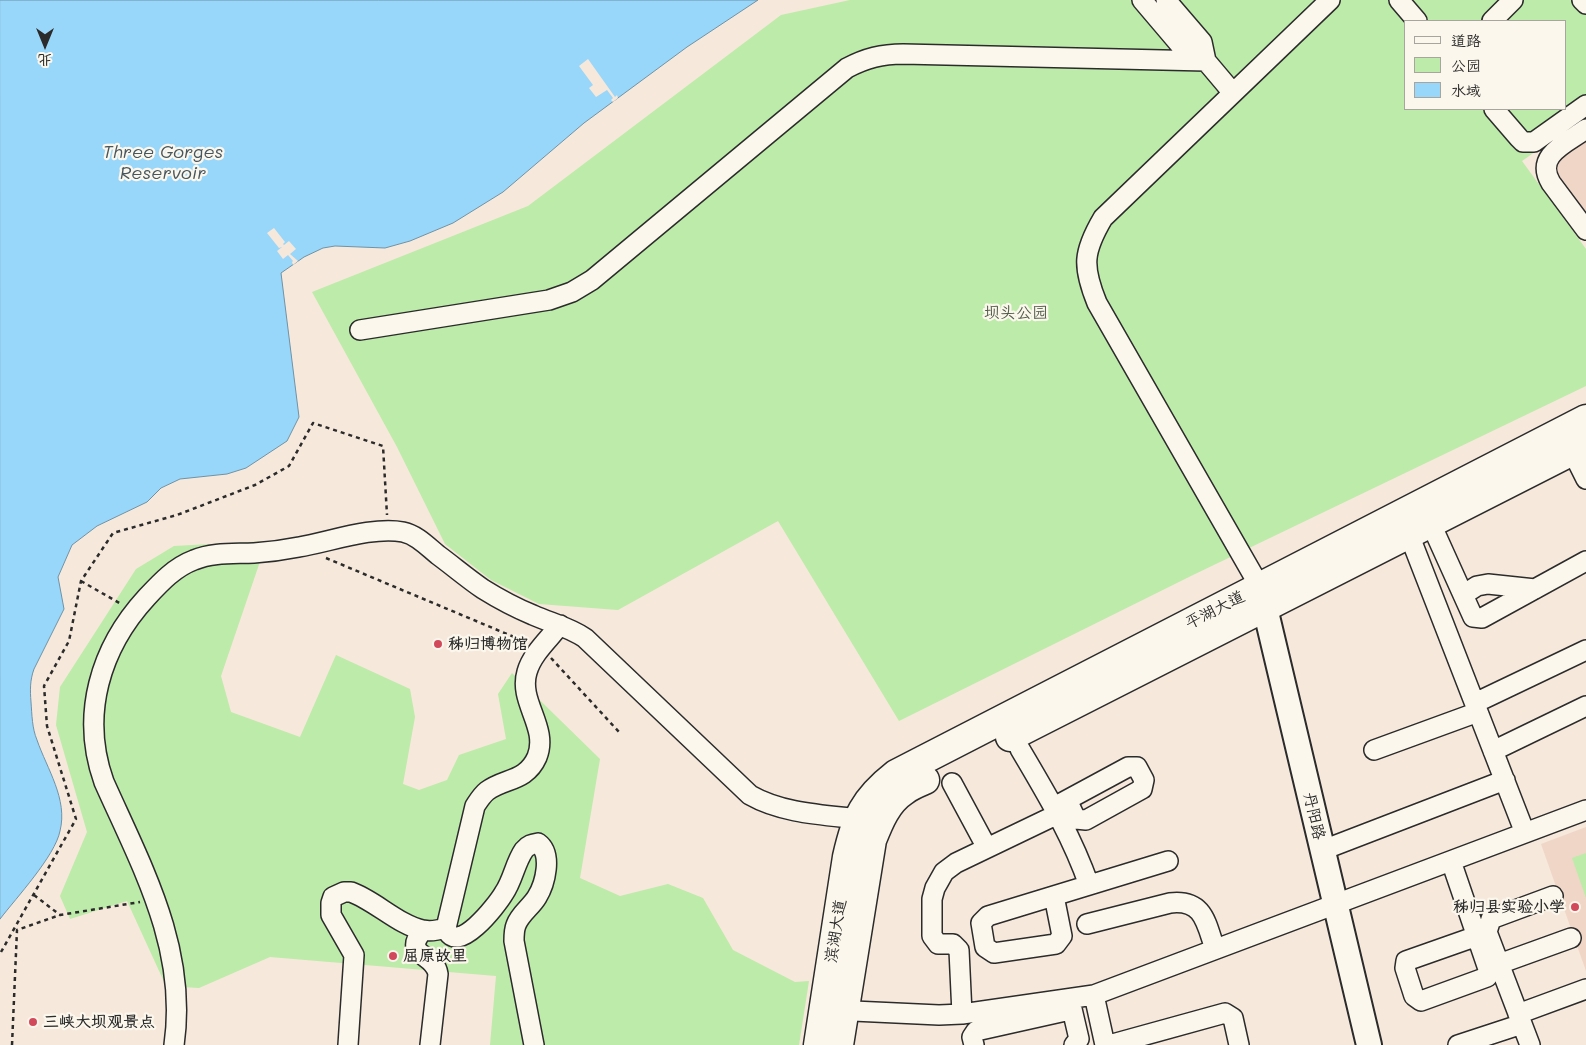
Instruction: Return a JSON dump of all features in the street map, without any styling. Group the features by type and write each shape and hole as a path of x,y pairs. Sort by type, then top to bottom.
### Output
{"highway":[{"name":"平湖大道","path":"1413,524 1586,419"},
{"name":"平湖大道","path":"869,820 863,809 878,788 896,774 1413,524 1579,447"},
{"name":"滨湖大道","path":"839,1045 834,1010 848,857 853,833 869,820"},
{"name":"滨湖大道","path":"818,1045 834,1010"}],"main road":[{"name":"丹阳路","path":"1262,597 1369,1045"}],"street":[{"path":"1142,0 1188,53 1206,61 1233,93"},
{"path":"1166,0 1202,42 1206,61"},
{"path":"1262,597 1097,303 1089,283 1086,261 1091,238 1103,218 1330,0"},
{"path":"1399,0 1416,20"},
{"path":"1493,20 1513,0"},
{"path":"1582,0 1586,4"},
{"path":"360,330 548,300 572,292 592,280 847,68 873,57 903,54 1206,61"},
{"path":"1495,110 1523,142 1528,143 1538,139 1586,106"},
{"path":"1586,129 1554,151 1548,158 1545,166 1546,174 1551,183 1586,230"},
{"path":"1579,447 1586,480"},
{"path":"1413,524 1463,595 1473,617 1482,618 1586,562"},
{"path":"1413,524 1477,708 1525,833"},
{"path":"174,1045 176,1012 173,966 169,943 156,899 104,782 98,765 93,730 97,694 106,658 114,642 135,610 161,581 177,568 194,560 214,555 283,550 372,532 405,532 420,540 492,595 523,611 574,630 596,646 750,795 762,802 792,810 869,820"},
{"path":"1463,595 1478,586 1488,584 1535,589"},
{"path":"534,1045 514,933 520,919 536,899 543,884 546,857 543,846 538,843 533,844 524,850 505,892 497,904 470,932 458,938 453,938 448,934 446,928 475,806 488,790 520,776 530,768 537,757 540,743 538,728 526,694 525,683 532,661 560,625"},
{"path":"1374,750 1477,708 1586,650"},
{"path":"1493,751 1586,706"},
{"path":"1020,749 1060,807 1089,885"},
{"path":"1322,850 1505,780"},
{"path":"952,783 987,848"},
{"path":"962,1014 959,950 953,944 938,944 932,936 932,899 935,888 944,872 956,863 1060,807"},
{"path":"974,1045 972,1037 976,1031 1072,1009 1215,949 1586,810"},
{"path":"1054,896 1168,861"},
{"path":"1452,861 1477,936"},
{"path":"348,1045 355,960 352,950 331,915 330,903 333,897 344,892 358,894 409,925 423,930 434,931 446,928"},
{"path":"1530,1045 1487,932 1491,919 1553,896"},
{"path":"1087,924 1180,902 1197,908 1202,915 1215,949"},
{"path":"423,930 416,938 414,944 416,949 435,966 438,974 430,1045"},
{"path":"1499,964 1571,938"},
{"path":"1458,1045 1586,989"},
{"path":"834,1010 939,1015 1095,1000"},
{"path":"1095,1000 1107,1045 1142,1040 1224,1013 1233,1018 1239,1045"},
{"path":"1072,1009 1079,1039 1074,1045"}],"path":[{"path":"313,424 383,446 388,531"},
{"path":"320,556 542,648 619,732"},
{"path":"81,581 125,606"},
{"path":"34,895 60,915"},
{"path":"12,1045 16,930 60,915 156,899"}],"shaded area":[{"path":"1586,137 1586,218 1552,173 1551,162"},
{"name":"秭归县实验小学","path":"1586,827 1586,971 1541,844"}],"green space":[{"name":"坝头公园","path":"850,0 1586,0 1586,116 1522,161 1586,249 1586,386 1193,575 899,721 778,521 618,610 539,604 491,580 445,544 397,447 312,292 528,206 781,15"},
{"path":"267,541 221,676 231,712 300,737 336,655 410,689 415,717 403,784 419,790 447,780 459,755 506,739 498,694 512,673 600,759 580,878 620,896 668,884 703,898 733,950 795,982 809,981 799,1045 490,1045 496,976 270,957 199,988 166,986 127,901 70,919 60,896 87,832 56,725 60,687 136,569 174,546"},
{"path":"1586,853 1586,898 1572,858"}],"water":[{"name":"Three Gorges Reservoir","path":"0,0 758,0 687,47 584,123 503,192 453,223 410,241 385,248 335,246 323,248 304,257 281,273 299,417 287,441 246,468 227,474 180,479 161,488 147,502 97,526 72,545 58,577 64,609 34,669 30,693 35,735 59,796 62,819 60,831 57,841 43,864 0,919"}],"pier":[{"path":"588,59 615,97 617,95 618,98 613,102 611,100 613,98 607,90 596,97 589,88 593,85 579,66"},
{"path":"274,228 285,242 284,245 289,241 296,249 290,254 298,261 293,265 293,261 288,255 283,259 277,251 282,247 279,248 267,233"}],"place":[{"name":"秭归博物馆","path":"438,644"},
{"name":"秭归县实验小学","path":"1575,907"},
{"name":"屈原故里","path":"393,956"},
{"name":"三峡大坝观景点","path":"33,1022"}]}
